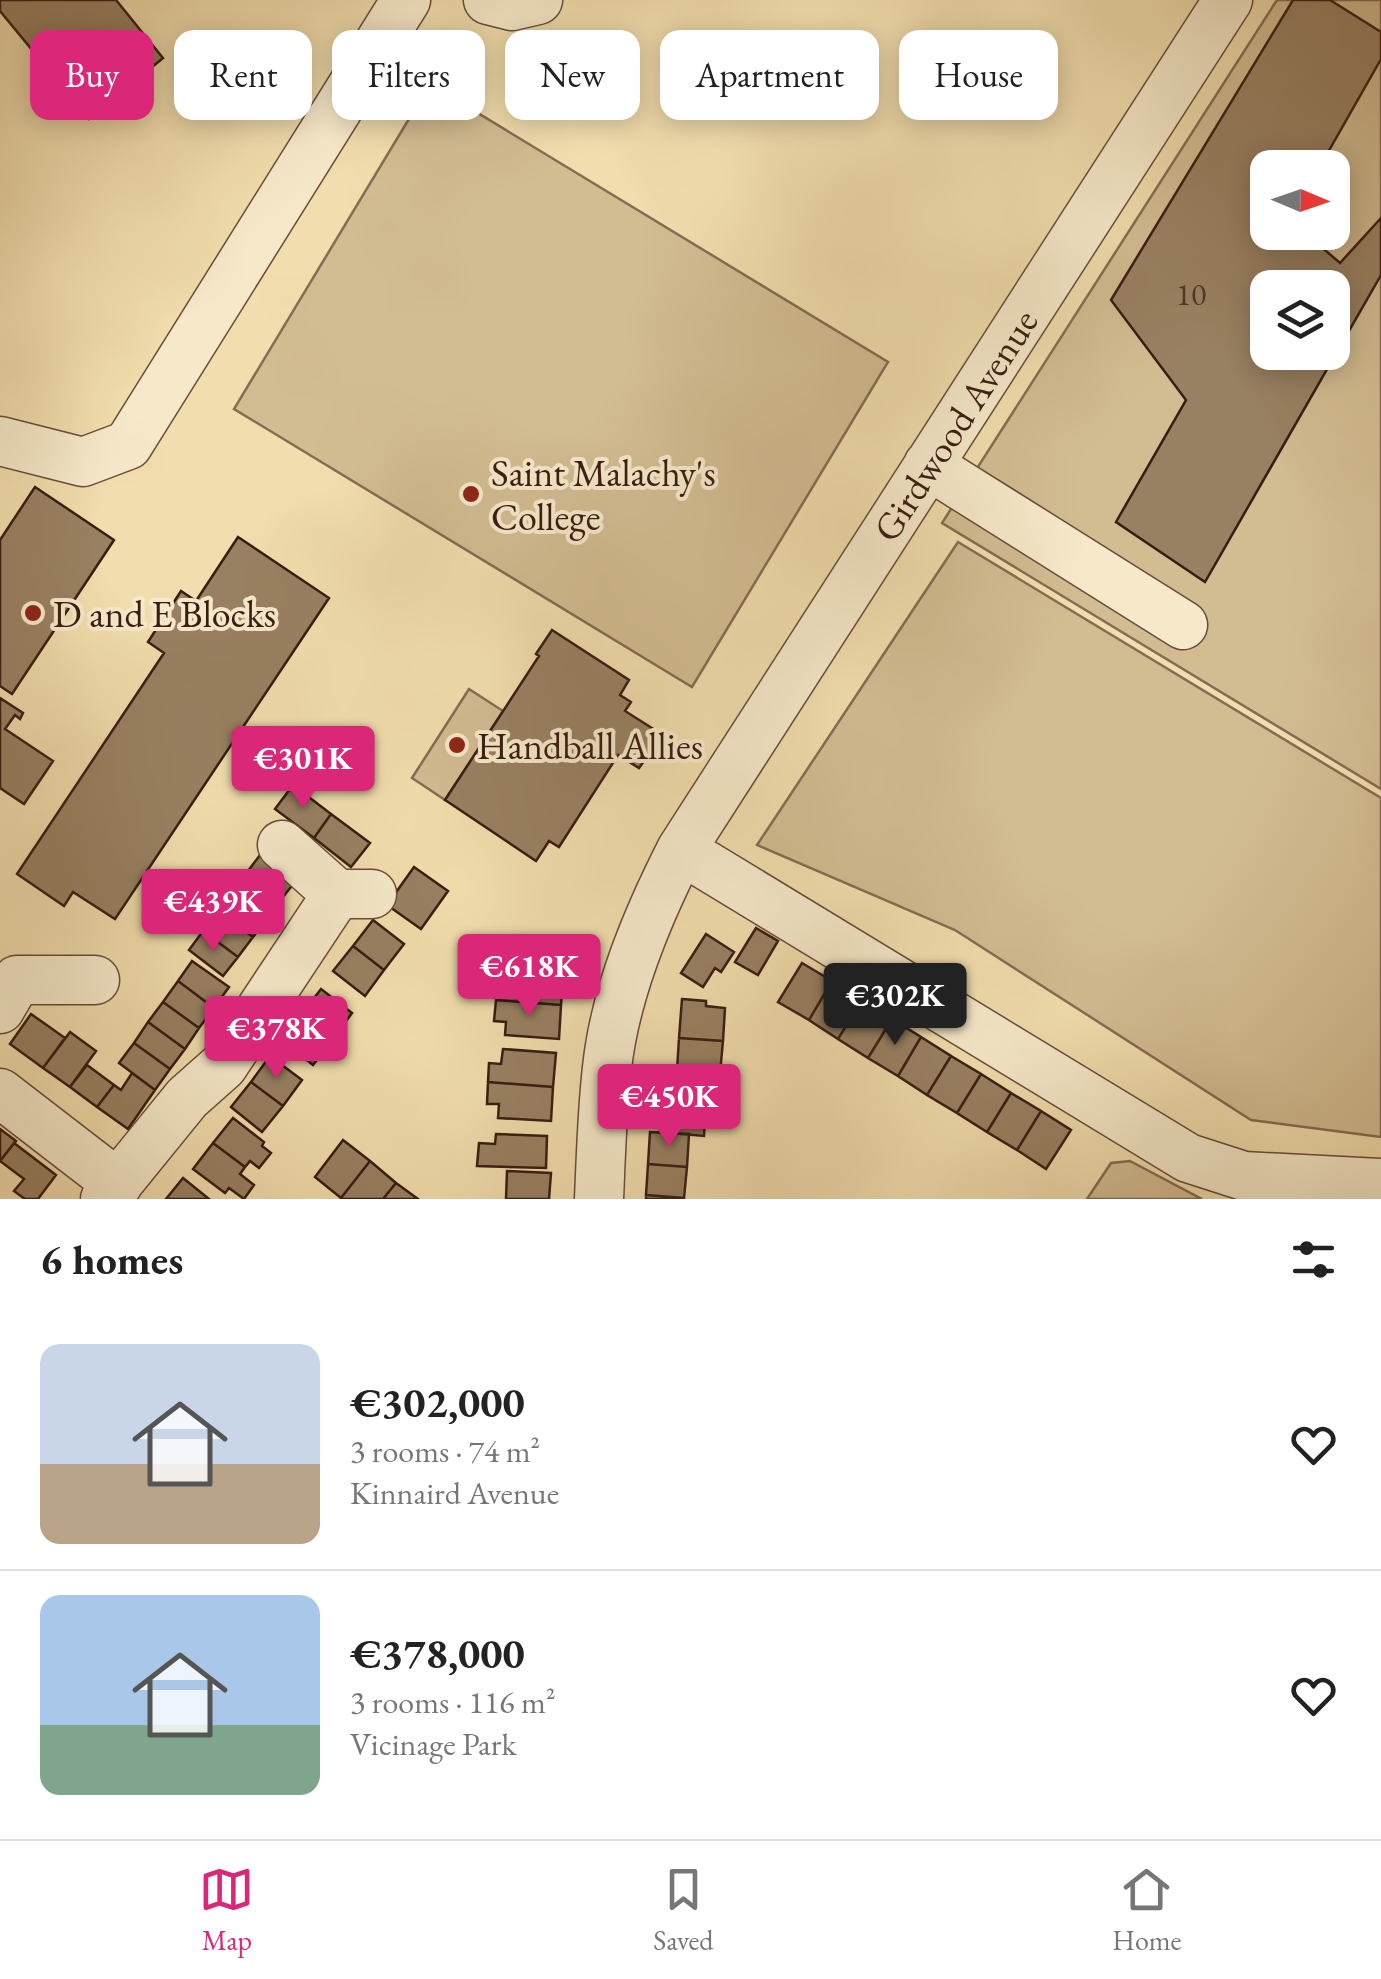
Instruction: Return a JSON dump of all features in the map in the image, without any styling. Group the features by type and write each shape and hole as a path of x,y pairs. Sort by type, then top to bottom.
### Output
{"street":[{"path":"0,441 82,462 128,445 406,0"},
{"path":"488,0 512,6 538,0"},
{"name":"Girdwood Avenue","path":"599,1199 607,1066 619,1006 635,956 681,850 1228,0"},
{"path":"928,464 1184,626"},
{"path":"0,1092 112,1191 186,1098 223,1066 355,894 282,845"},
{"path":"681,850 1188,1158 1244,1176 1381,1183"},
{"path":"0,1009 16,980 96,980"}],"shaded area":[{"path":"1277,0 1381,0 1381,789 942,523"},
{"path":"485,117 888,362 692,687 234,409 408,120"},
{"path":"958,542 1381,798 1381,1137 1251,1120 955,930 757,845"},
{"name":"Handball Allies","path":"469,689 503,711 445,800 412,778"},
{"path":"1130,1161 1202,1199 1087,1199 1111,1163"}],"building":[{"path":"0,0 116,0 140,30 30,30 30,47 0,11"},
{"path":"1293,0 1330,0 1381,32 1381,59 1329,150 1250,150 1250,250 1325,250 1340,263 1381,218 1381,275 1350,329 1350,270 1250,270 1250,370 1327,370 1205,582 1116,522 1186,400 1111,300"},
{"path":"154,47 163,58 154,65"},
{"name":"D and E Blocks","path":"35,487 114,540 12,694 0,686 0,540"},
{"path":"238,537 329,598 115,919 73,892 64,906 17,874 164,653 148,642 181,591 196,601"},
{"path":"552,630 629,680 620,695 631,702 625,711 663,735 639,768 618,755 559,847 549,841 536,861 445,800"},
{"name":"D and E Blocks","path":"0,698 23,713 20,719 15,715 5,729 53,761 24,804 0,788"},
{"path":"293,785 331,814 314,838 275,809"},
{"path":"331,814 370,843 351,867 314,838"},
{"path":"263,851 298,878 283,897 248,871"},
{"path":"414,867 448,891 421,929 387,905"},
{"path":"248,871 283,897 268,918 233,891"},
{"path":"233,891 268,918 253,937 218,911"},
{"path":"218,911 253,937 238,957 203,931"},
{"path":"373,920 404,944 384,970 353,946"},
{"path":"756,928 778,941 758,975 735,962"},
{"path":"203,931 238,957 223,976 189,950"},
{"path":"706,934 734,952 721,972 715,968 703,987 681,973"},
{"path":"353,946 384,970 365,996 333,971"},
{"path":"192,961 229,987 214,1008 178,981"},
{"path":"802,963 832,981 809,1020 778,1002"},
{"path":"511,966 564,970 561,1005 496,1000 497,980 510,981"},
{"path":"178,981 214,1008 199,1028 163,1002"},
{"path":"832,981 862,1000 838,1039 809,1020"},
{"path":"321,989 352,1013 333,1039 302,1014"},
{"path":"682,999 725,1008 723,1041 679,1038"},
{"path":"496,1000 561,1005 559,1039 505,1035 506,1022 494,1021"},
{"path":"862,1000 892,1019 868,1058 838,1039"},
{"path":"163,1002 199,1028 185,1049 148,1022"},
{"path":"31,1014 65,1038 43,1068 10,1044"},
{"path":"302,1014 333,1039 313,1065 281,1040"},
{"path":"892,1019 921,1037 898,1076 868,1058"},
{"path":"148,1022 185,1049 170,1069 134,1043"},
{"path":"70,1032 96,1051 70,1087 43,1068"},
{"path":"921,1037 951,1056 927,1095 898,1076"},
{"path":"679,1038 723,1041 720,1073 677,1070"},
{"path":"134,1043 170,1069 155,1090 119,1063"},
{"path":"503,1049 556,1053 553,1087 488,1082 489,1063 501,1064"},
{"path":"270,1056 302,1080 283,1106 251,1082"},
{"path":"951,1056 981,1074 957,1113 927,1095"},
{"path":"87,1065 114,1085 97,1107 70,1087"},
{"path":"664,1069 708,1073 706,1105 662,1102"},
{"path":"132,1073 155,1090 128,1129 97,1107 114,1085 121,1090"},
{"path":"981,1074 1011,1093 987,1132 957,1113"},
{"path":"251,1082 283,1106 262,1132 231,1107"},
{"path":"488,1082 553,1087 551,1121 498,1118 499,1104 487,1104"},
{"path":"1011,1093 1041,1111 1017,1150 987,1132"},
{"path":"662,1102 706,1105 704,1136 660,1132"},
{"path":"1041,1111 1071,1130 1046,1169 1017,1150"},
{"path":"233,1118 264,1142 262,1146 271,1153 259,1168 250,1161 245,1167 213,1143"},
{"path":"0,1129 16,1141 0,1161"},
{"path":"650,1132 689,1134 687,1167 648,1164"},
{"path":"496,1134 547,1136 546,1168 477,1166 479,1143 495,1144"},
{"path":"343,1140 370,1161 341,1198 315,1177"},
{"path":"14,1143 56,1175 38,1199 25,1199 14,1191 24,1179 0,1161"},
{"path":"213,1143 245,1167 240,1174 254,1185 244,1199 229,1188 225,1193 193,1169"},
{"path":"370,1161 396,1183 383,1199 341,1198"},
{"path":"648,1164 687,1167 684,1198 646,1195"},
{"path":"507,1171 551,1173 549,1199 506,1199"},
{"path":"183,1178 209,1199 166,1199"},
{"path":"396,1183 418,1199 383,1199"},
{"path":"646,1195 684,1198 684,1199 646,1199"}],"place":[{"name":"Saint Malachy's College","path":"471,494"},
{"name":"D and E Blocks","path":"33,613"},
{"name":"Handball Allies","path":"457,745"}]}
